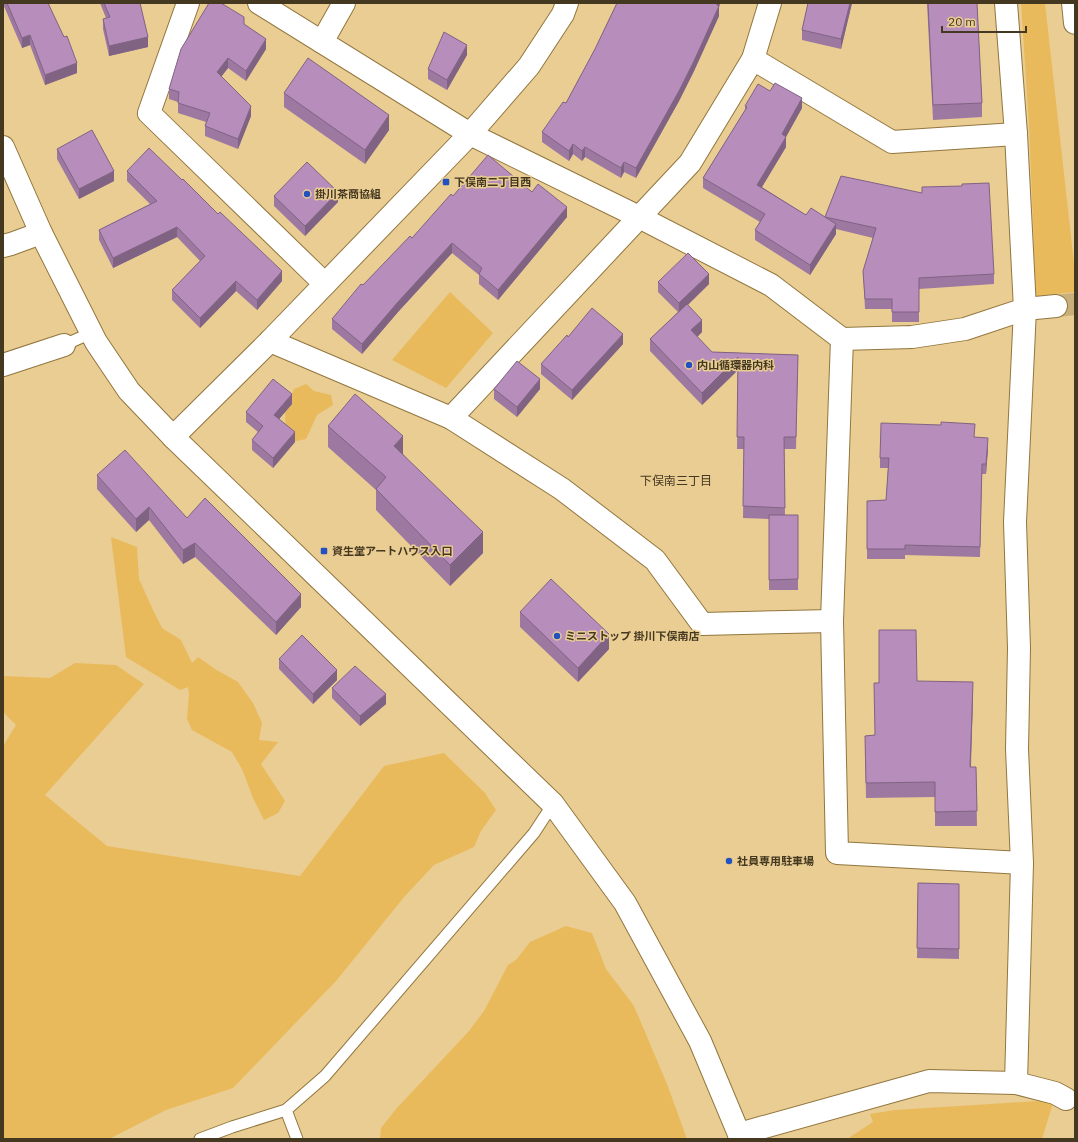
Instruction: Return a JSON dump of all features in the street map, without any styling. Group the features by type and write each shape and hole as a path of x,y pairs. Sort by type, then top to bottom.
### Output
{"main road":[{"path":"188,3 149,113 324,284"},
{"path":"259,3 470,134 639,217 771,285 842,339 912,337 965,329 1025,309 1056,306"},
{"path":"322,42 344,3"},
{"path":"173,437 270,341 470,134 529,66 563,14 567,3"},
{"path":"452,418 690,163 753,59 770,3"},
{"path":"1006,3 1016,134 1025,309 1015,522 1019,648 1017,749 1022,863 1016,1083"},
{"path":"1073,3 1075,23"},
{"path":"753,59 892,142 1016,134"},
{"path":"3,147 41,233 91,333 129,391 173,437 553,804 625,903 700,1041 740,1136 929,1081 1016,1083 1055,1094 1066,1099"},
{"path":"3,246 41,233"},
{"path":"842,339 832,621 837,853 1022,863"},
{"path":"270,341 452,418 562,490 655,560 702,624 832,621"},
{"path":"3,365 64,345"}],"lane":[{"path":"64,345 91,333"},
{"path":"200,1139 286,1110 325,1076 534,833 553,804"},
{"path":"286,1110 296,1139"}],"shaded area":[{"path":"1021,3 1045,3 1075,272 1075,292 1036,296 1029,125"},
{"path":"450,292 493,333 446,388 392,360"},
{"path":"306,384 314,391 331,395 333,405 317,415 306,439 286,443 285,411 294,389"},
{"path":"111,537 137,547 139,579 162,628 181,640 192,663 198,657 238,682 253,703 262,723 259,740 278,742 261,764 285,801 278,813 264,820 253,798 242,769 232,752 192,730 187,719 189,694 188,687 180,690 126,657"},
{"path":"75,663 116,665 144,684 45,795 107,846 300,876 384,766 444,753 485,793 496,810 481,831 474,847 434,865 405,896 336,981 233,1088 166,1110 109,1139 3,1139 3,746 16,725 3,712 3,676 50,678"},
{"path":"566,926 592,933 606,969 634,1006 667,1084 687,1139 380,1139 381,1128 396,1109 469,1031 484,1011 508,965 516,960 530,942"},
{"path":"1054,1100 1042,1139 847,1139 873,1122 870,1114 895,1110"}],"building":[{"path":"7,3 48,3 64,37 67,36 77,63 45,75 30,35 22,38"},
{"path":"104,3 140,3 148,37 109,46 103,19 110,17"},
{"path":"209,3 221,3 244,17 244,24 266,39 246,71 228,58 217,72 251,106 238,139 205,126 210,113 178,103 179,92 169,89 181,49"},
{"path":"617,3 717,3 719,6 679,91 636,168 624,162 621,168 585,147 582,151 573,144 569,151 542,132 563,102 566,103 595,49"},
{"path":"808,3 850,3 841,39 802,30"},
{"path":"928,3 977,3 982,103 933,105"},
{"path":"444,32 467,45 447,80 428,69"},
{"path":"308,58 389,115 365,150 284,93"},
{"path":"775,83 802,98 782,134 786,137 757,185 806,215 811,208 836,224 810,265 755,230 765,214 703,178 747,107 745,106 758,84 770,91"},
{"path":"92,130 114,171 79,189 57,149"},
{"path":"149,148 218,214 220,212 282,271 257,300 236,281 200,318 172,290 205,256 177,227 113,258 99,230 157,201 127,171"},
{"path":"488,155 532,192 538,184 567,207 498,290 479,274 482,268 452,243 362,344 332,319 361,284 363,285 410,236 412,238 451,194 453,196"},
{"path":"307,162 338,192 305,226 274,196"},
{"path":"841,176 922,193 922,187 962,186 962,184 989,183 994,274 919,278 919,312 892,312 892,299 865,299 863,271 876,228 825,217"},
{"path":"688,253 709,274 679,303 658,282"},
{"path":"687,304 702,320 691,330 712,352 798,355 796,437 784,437 785,508 743,506 744,437 737,437 738,357 702,393 650,339"},
{"path":"592,308 623,334 572,390 541,364 567,335 568,337"},
{"path":"517,361 540,379 517,407 494,389"},
{"path":"273,379 292,394 274,415 295,432 273,458 252,440 263,426 246,412"},
{"path":"355,394 403,436 394,446 483,532 450,565 376,489 386,477 328,426"},
{"path":"941,422 975,424 974,437 988,438 986,464 982,464 980,547 905,545 905,549 867,549 867,501 886,500 889,458 880,458 881,423 941,425"},
{"path":"125,450 187,518 205,498 301,594 276,622 195,543 183,550 149,507 136,519 97,475"},
{"path":"769,515 798,515 798,579 769,580"},
{"path":"551,579 609,634 578,668 520,612"},
{"path":"879,630 916,630 917,681 973,682 970,767 976,767 977,811 935,812 935,782 866,783 865,736 875,735 874,683 879,683"},
{"path":"302,635 337,670 313,694 279,659"},
{"path":"355,666 386,694 360,716 332,688"},
{"path":"918,883 959,884 959,949 917,948"}],"tunnel":[{"path":"1056,306 1075,304"}],"place":[{"name":"下俣南二丁目西","path":"446,182"},
{"name":"掛川茶商協組","path":"307,194"},
{"name":"内山循環器内科","path":"689,365"},
{"name":"資生堂アートハウス入口","path":"324,551"},
{"name":"ミニストップ 掛川下俣南店","path":"557,636"},
{"name":"社員専用駐車場","path":"729,861"}],"district":[{"name":"下俣南三丁目","path":"676,481"}]}
